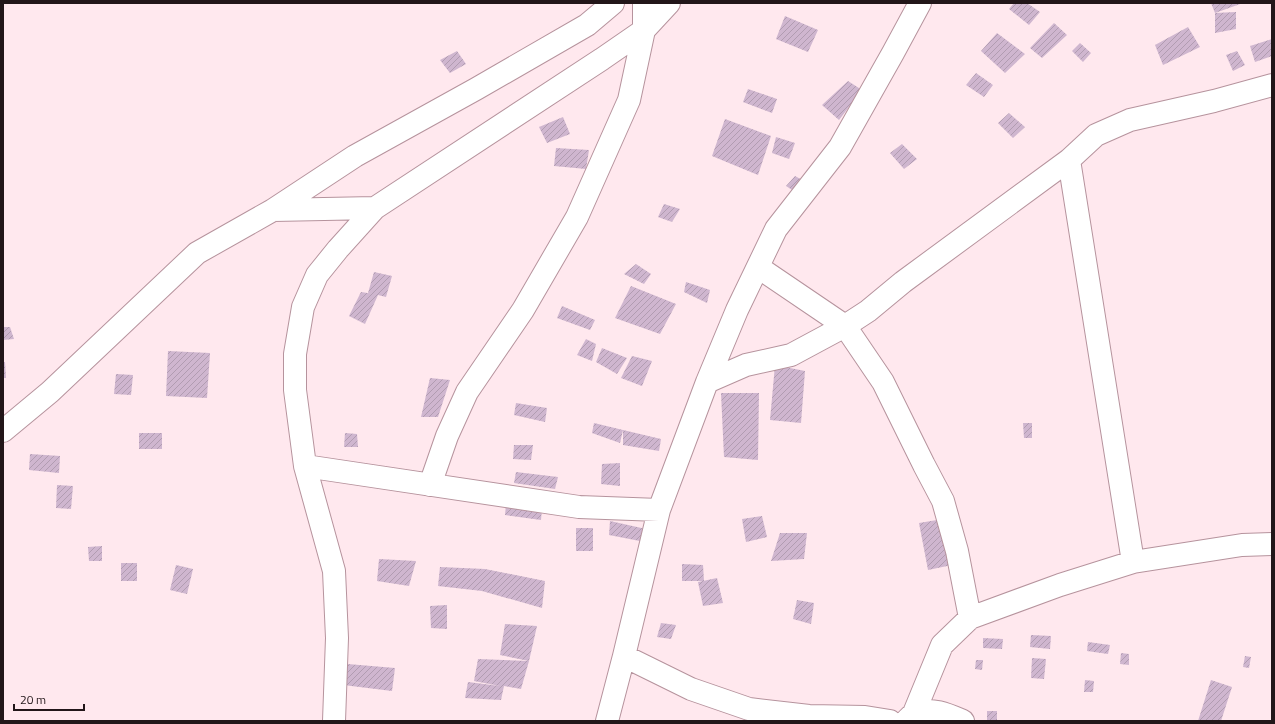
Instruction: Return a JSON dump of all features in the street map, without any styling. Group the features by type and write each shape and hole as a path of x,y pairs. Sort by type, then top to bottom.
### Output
{"street":[{"path":"3,431 50,392 197,254 273,210 355,156 587,25 613,3"},
{"path":"430,485 447,436 467,392 523,310 577,217 629,100 644,30 644,3"},
{"path":"334,721 338,638 334,571 305,466 295,390 295,354 303,307 317,275 374,208 551,94 644,30 669,3"},
{"path":"607,721 659,510 707,382 737,310 776,229 840,147 920,3"},
{"path":"707,382 746,365 791,355 845,326 868,311 903,282 1069,160 1096,135 1130,120 1214,101 1272,85"},
{"path":"1069,160 1133,562"},
{"path":"273,210 374,208"},
{"path":"758,267 845,326 883,382 943,501 957,551 970,618"},
{"path":"305,466 580,506 659,510"},
{"path":"910,717 942,645 970,618 1060,585 1133,562 1242,545 1272,544"},
{"path":"624,656 691,690 749,709 809,716 890,721"},
{"path":"910,717 927,710 944,713 963,721"}],"building":[{"path":"1014,3 1027,3 1040,12 1029,25 1009,9"},
{"path":"1211,3 1243,3 1215,13"},
{"path":"1236,12 1236,29 1215,33 1215,13"},
{"path":"785,16 818,30 808,52 776,39"},
{"path":"1054,23 1067,35 1042,58 1030,48"},
{"path":"1188,27 1200,47 1163,65 1155,45"},
{"path":"997,33 1025,54 1005,73 981,51"},
{"path":"1272,39 1272,56 1255,62 1250,46"},
{"path":"1080,43 1091,53 1083,62 1072,51"},
{"path":"457,51 466,64 450,73 440,60"},
{"path":"1237,51 1245,65 1233,71 1226,55"},
{"path":"976,73 993,85 984,97 966,85"},
{"path":"848,81 862,90 839,120 822,105"},
{"path":"748,89 777,99 772,113 743,102"},
{"path":"1009,113 1025,127 1013,138 998,123"},
{"path":"563,117 570,134 547,143 539,127"},
{"path":"725,119 771,136 758,175 712,156"},
{"path":"776,137 795,143 789,159 772,153"},
{"path":"902,144 917,159 904,169 890,153"},
{"path":"556,148 589,150 586,169 554,166"},
{"path":"795,176 806,182 797,193 786,186"},
{"path":"664,204 680,209 672,222 658,217"},
{"path":"636,264 651,274 644,284 624,274"},
{"path":"374,272 392,276 386,297 378,295 365,324 349,316 361,292 374,294 368,293"},
{"path":"686,282 710,290 707,303 684,292"},
{"path":"631,286 676,304 660,334 615,318"},
{"path":"562,306 595,320 590,330 557,318"},
{"path":"3,327 10,327 14,339 3,340"},
{"path":"586,339 596,344 592,361 577,355"},
{"path":"602,348 627,358 617,374 596,362"},
{"path":"168,351 210,353 207,398 166,396"},
{"path":"632,356 652,361 642,386 621,378"},
{"path":"3,362 5,362 6,378 3,378"},
{"path":"775,365 805,371 801,423 770,420"},
{"path":"116,374 133,375 131,395 114,394"},
{"path":"430,378 450,380 438,417 421,417"},
{"path":"721,393 759,393 758,460 724,457"},
{"path":"516,403 547,408 545,422 514,415"},
{"path":"594,423 623,430 620,443 592,433"},
{"path":"1023,423 1032,423 1032,438 1024,438"},
{"path":"623,430 661,439 659,451 623,445"},
{"path":"139,433 162,433 162,449 139,449"},
{"path":"345,433 357,434 358,447 344,447"},
{"path":"514,445 533,445 531,460 513,459"},
{"path":"30,454 60,456 59,473 29,470"},
{"path":"620,463 620,486 601,484 602,464"},
{"path":"516,472 558,477 555,489 514,483"},
{"path":"57,485 73,486 71,509 56,508"},
{"path":"506,505 542,508 541,520 505,515"},
{"path":"762,516 767,537 746,542 742,519"},
{"path":"943,519 952,565 928,570 919,523"},
{"path":"610,521 646,529 645,542 609,535"},
{"path":"576,528 593,528 593,551 576,551"},
{"path":"780,533 807,533 804,559 771,561"},
{"path":"102,546 102,561 89,561 88,547"},
{"path":"379,559 416,561 409,586 377,581"},
{"path":"121,563 137,563 137,581 121,581"},
{"path":"682,564 703,565 704,581 682,581"},
{"path":"176,565 193,569 187,594 170,590"},
{"path":"440,567 485,569 545,581 542,608 482,591 438,586"},
{"path":"717,578 723,603 703,606 698,582"},
{"path":"797,600 814,603 811,624 793,619"},
{"path":"447,605 447,629 431,628 430,606"},
{"path":"661,623 676,625 671,639 657,637"},
{"path":"505,624 537,626 529,661 500,655"},
{"path":"1031,635 1051,636 1050,649 1030,647"},
{"path":"983,638 1003,639 1002,649 983,648"},
{"path":"1088,642 1110,645 1108,654 1087,651"},
{"path":"1121,653 1129,654 1129,665 1120,664"},
{"path":"1245,656 1251,657 1249,668 1243,667"},
{"path":"1032,658 1046,659 1044,679 1031,678"},
{"path":"478,659 529,661 521,689 504,686 501,700 465,698 468,682 500,686 474,681"},
{"path":"976,660 983,660 982,670 975,669"},
{"path":"336,663 395,668 392,691 335,684"},
{"path":"1085,680 1094,681 1093,692 1084,692"},
{"path":"1211,680 1232,687 1221,721 1198,721"},
{"path":"987,711 997,711 997,721 987,721"}]}
